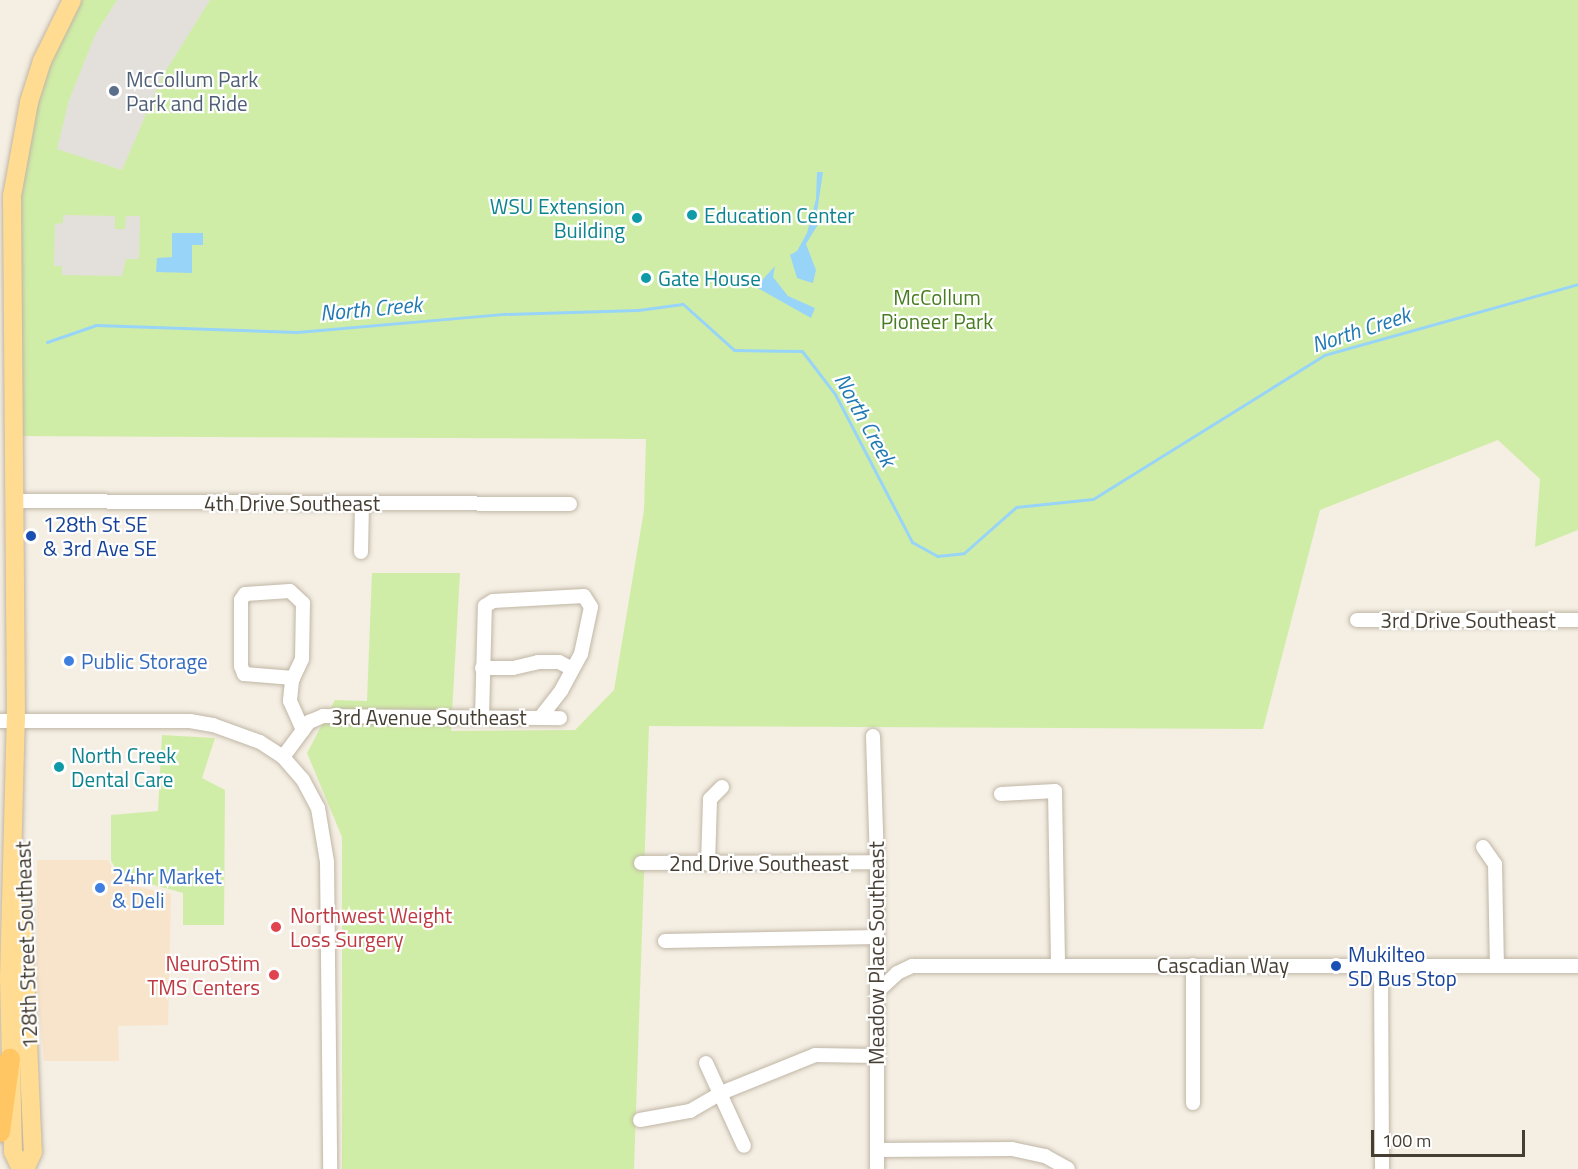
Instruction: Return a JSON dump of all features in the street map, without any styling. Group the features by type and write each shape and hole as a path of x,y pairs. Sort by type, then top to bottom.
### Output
{"highway":[{"path":"0,1132 10,1059"}],"main road":[{"name":"128th Street Southeast","path":"8,720 20,745 23,981 33,1152 23,1169 13,1152 10,1059 8,720 13,501 13,178 19,141 42,61 72,0"},
{"path":"10,905 15,919 16,966 23,981"}],"street":[{"name":"4th Drive Southeast","path":"13,501 570,504"},
{"path":"361,552 363,503"},
{"path":"293,678 244,674 241,666 241,600 245,594 290,591 303,603 302,659 293,678 290,701 303,730"},
{"path":"482,717 485,606 493,601 574,593 584,596 591,607 580,654 561,691 541,717"},
{"name":"3rd Drive Southeast","path":"1357,620 1578,620"},
{"path":"482,668 513,668 538,662 560,662 571,668"},
{"name":"3rd Avenue Southeast","path":"283,757 309,722 323,716 560,718"},
{"path":"8,720 190,721 236,731 283,757 303,780 318,808 324,832 330,1169"},
{"name":"Meadow Place Southeast","path":"873,736 878,862 877,1169"},
{"path":"708,864 710,799 722,787"},
{"path":"1001,795 1055,791 1058,964"},
{"path":"1483,847 1496,864 1497,966"},
{"name":"2nd Drive Southeast","path":"641,863 878,862"},
{"path":"665,942 877,937"},
{"name":"Cascadian Way","path":"878,991 897,973 912,966 1058,964 1578,966"},
{"path":"1193,965 1193,1103"},
{"path":"1381,966 1382,1169"},
{"path":"640,1120 690,1111 721,1093 815,1055 876,1056"},
{"path":"706,1063 744,1146"},
{"path":"877,1150 1012,1149 1045,1156 1068,1169"}],"shaded area":[{"name":"McCollum Park Park and Ride","path":"117,0 210,0 162,77 122,170 57,149 69,100 95,35"},
{"path":"63,215 115,216 115,229 125,229 126,216 140,216 139,259 126,259 122,276 62,275 62,266 54,266 55,224 63,223"},
{"path":"37,860 108,860 121,883 171,894 168,1025 118,1026 119,1061 44,1061 37,991"}],"green space":[{"name":"McCollum Pioneer Park","path":"72,0 1578,0 1578,530 1535,547 1540,479 1498,440 1320,510 1263,729 649,726 634,1169 342,1169 342,837 307,753 335,700 367,701 372,573 460,573 451,731 575,730 614,690 644,510 646,439 13,436 19,141"},
{"path":"162,735 215,738 202,778 225,790 224,925 183,925 183,893 121,876 111,861 111,815 158,811"}],"water":[{"path":"817,172 823,172 817,212 822,218 806,244 816,270 813,283 797,278 790,255 797,251 807,233 816,199"},
{"path":"172,233 203,233 203,245 192,245 192,273 156,272 157,258 172,257"},
{"path":"775,266 773,277 788,296 815,308 811,318 756,287"}],"waterway":[{"name":"North Creek","path":"47,342 96,325 297,332 504,314 638,310 683,304 734,350 802,351 835,394 912,542 937,556 964,553 1016,507 1093,499 1324,355 1578,284"}],"place":[{"name":"McCollum Park Park and Ride","path":"114,91"},
{"name":"Education Center","path":"692,215"},
{"name":"WSU Extension Building","path":"637,218"},
{"name":"Gate House","path":"646,278"},
{"name":"128th St SE & 3rd Ave SE","path":"31,536"},
{"name":"Public Storage","path":"69,661"},
{"name":"North Creek Dental Care","path":"59,767"},
{"name":"24hr Market & Deli","path":"100,888"},
{"name":"Northwest Weight Loss Surgery","path":"276,927"},
{"name":"Mukilteo SD Bus Stop","path":"1336,966"},
{"name":"NeuroStim TMS Centers","path":"274,975"}]}
